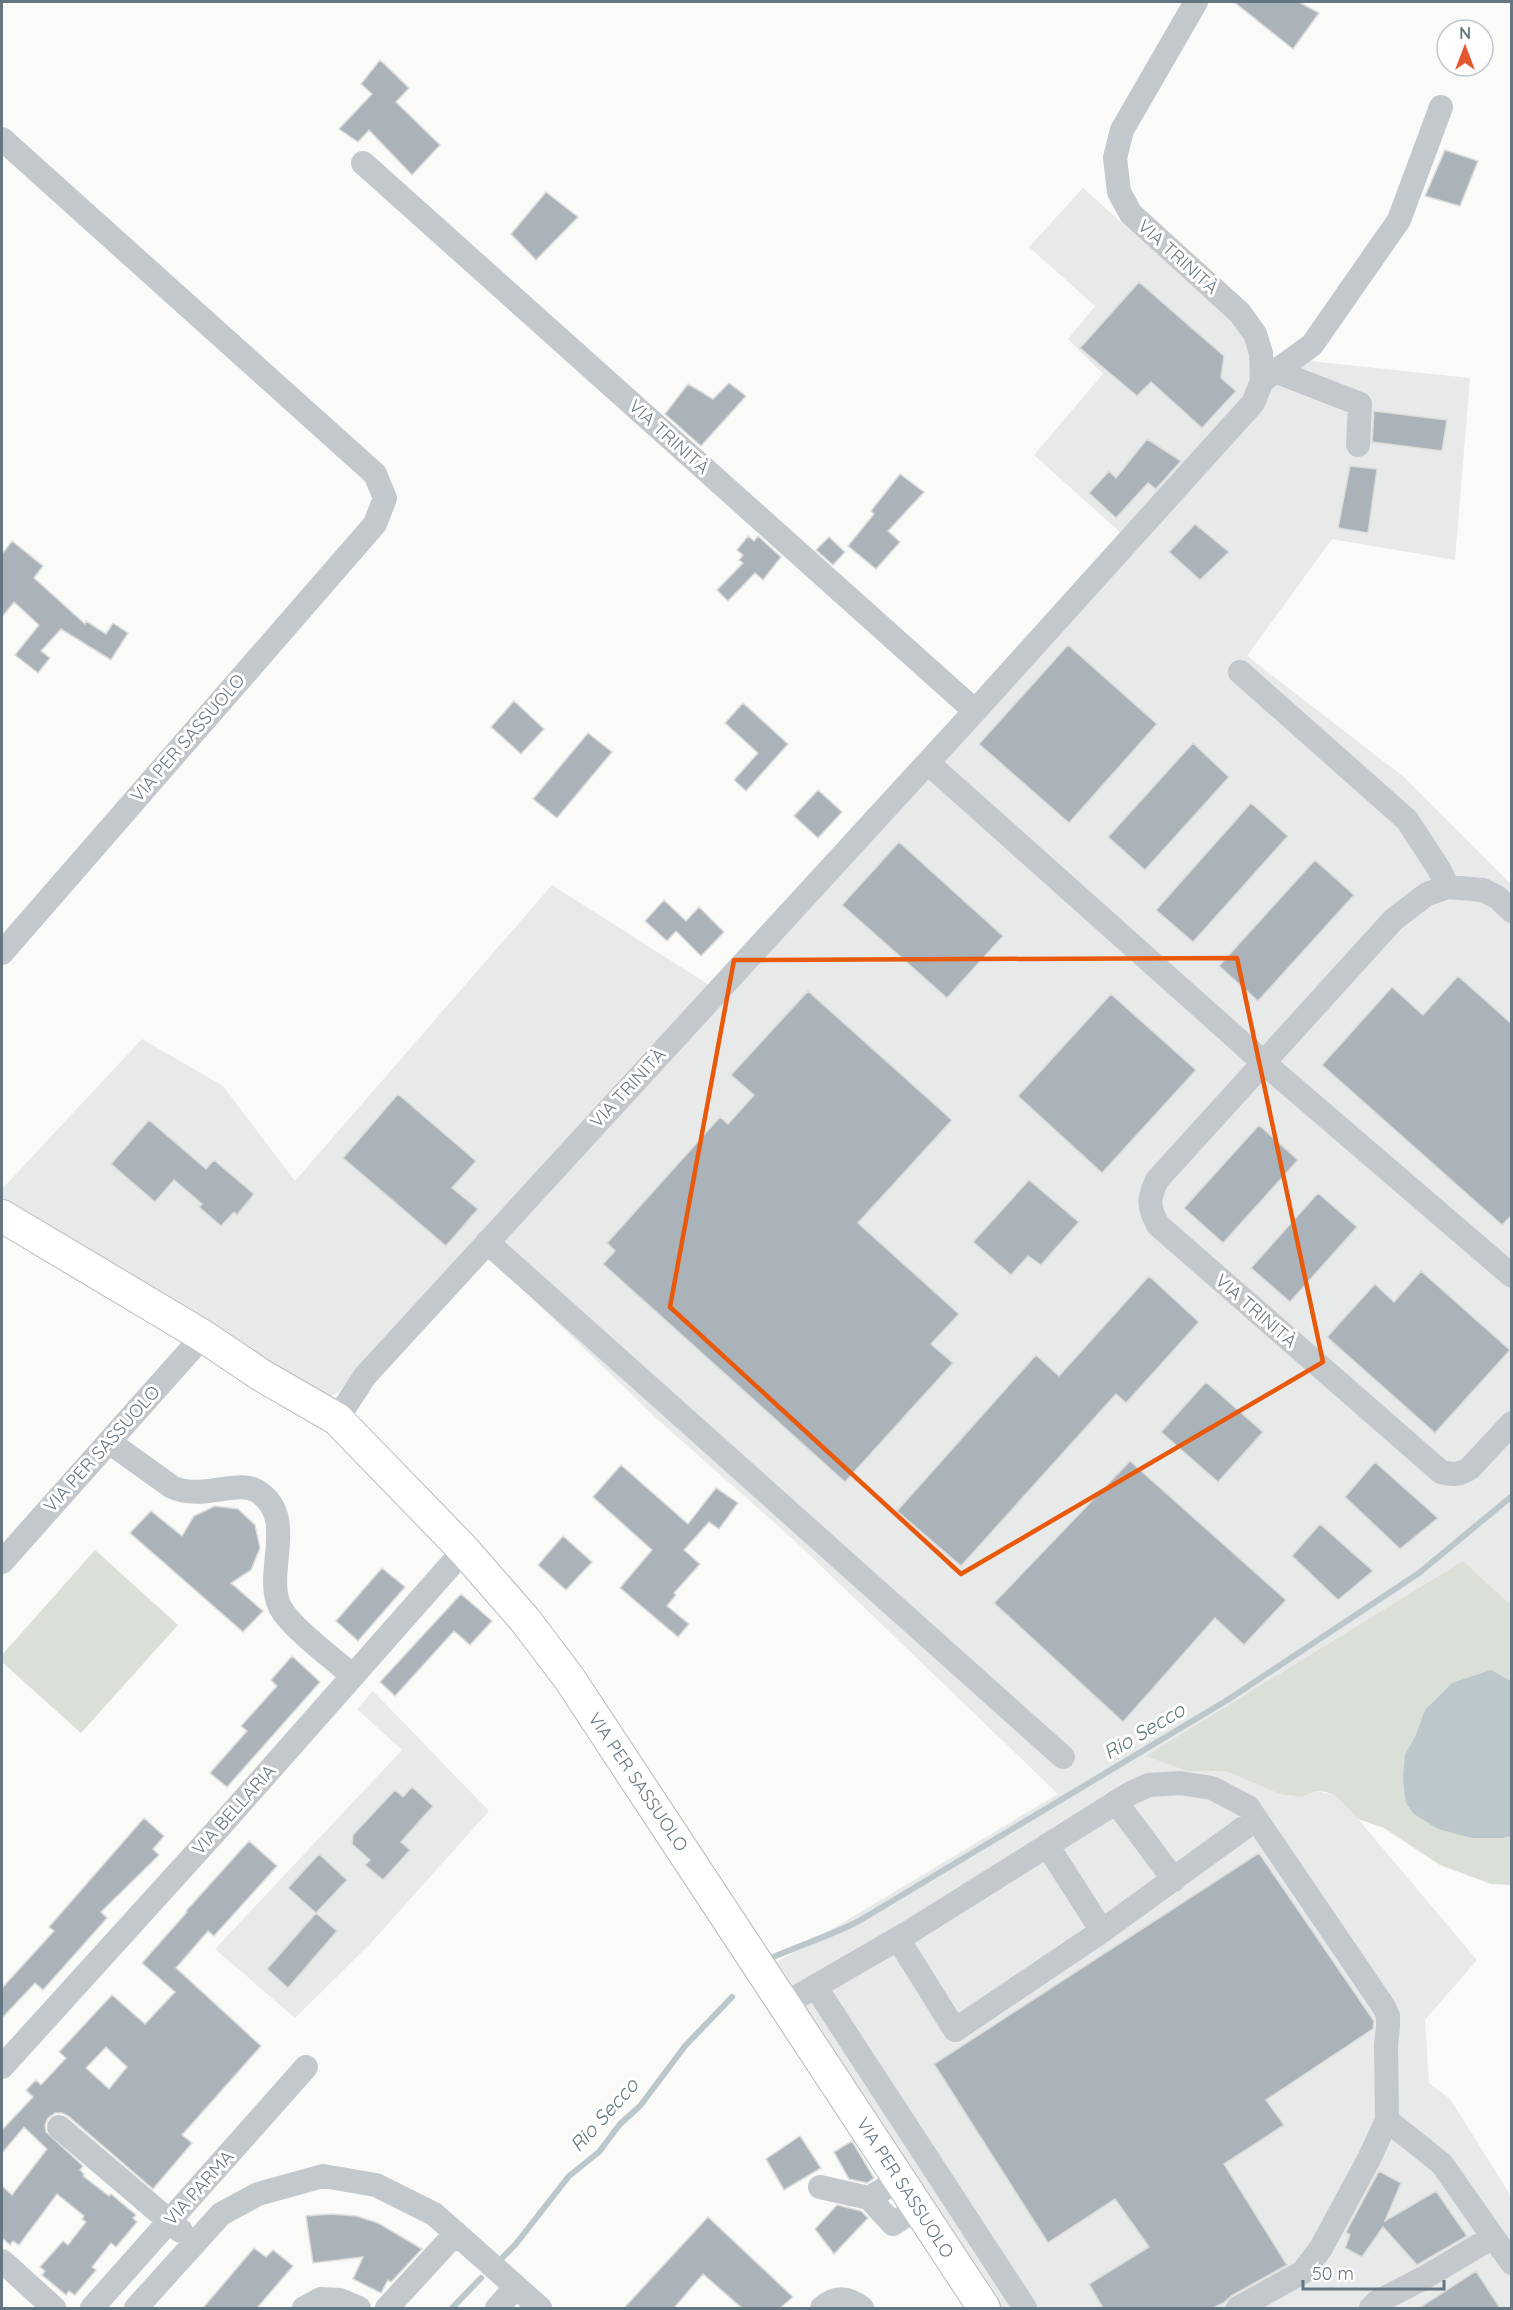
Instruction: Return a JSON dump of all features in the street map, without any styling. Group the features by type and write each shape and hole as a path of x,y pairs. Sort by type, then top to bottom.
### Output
{"main road":[{"name":"VIA PER SASSUOLO","path":"2,1216 337,1419 464,1550 525,1620 569,1678 984,2308"}],"street":[{"name":"VIA TRINITÀ","path":"1196,2 1122,130 1115,158 1119,192 1131,214 1240,313 1255,334 1269,376"},
{"name":"VIA TRINITÀ","path":"337,1419 365,1376 928,763 1253,403 1269,376 1312,345 1398,220 1441,107"},
{"name":"VIA PER SASSUOLO","path":"2,139 375,474 385,498 375,524 2,953"},
{"name":"VIA TRINITÀ","path":"363,163 975,711"},
{"path":"1269,376 1360,404 1358,445"},
{"path":"1240,672 1407,820 1449,887 1483,890 1497,897 1512,910"},
{"path":"928,763 1264,1063 1512,1276"},
{"name":"VIA TRINITÀ","path":"1449,887 1427,894 1394,919 1157,1180 1150,1195 1150,1209 1158,1225 1441,1472 1452,1475 1463,1473 1512,1423"},
{"path":"487,1242 1063,1756"},
{"name":"VIA PER SASSUOLO","path":"2,1562 203,1336"},
{"path":"109,1442 172,1487 183,1492 213,1492 243,1488 254,1490 267,1499 276,1517 278,1530 277,1594 280,1606 290,1621 353,1676"},
{"name":"VIA BELLARIA","path":"2,2067 216,1831 464,1550"},
{"path":"785,2004 898,1939 1131,1792 1149,1785 1180,1783 1212,1788 1248,1807 1388,2016 1387,2120 1321,2248 1303,2272 1238,2308"},
{"path":"1116,1802 1173,1880"},
{"path":"898,1939 955,2031 1102,1931 1256,1819"},
{"path":"1047,1845 1102,1931"},
{"path":"815,1986 1025,2308"},
{"name":"VIA PARMA","path":"92,2308 306,2067"},
{"path":"1387,2120 1442,2164 1512,2263"},
{"path":"60,2127 194,2243"},
{"path":"136,2308 221,2214 258,2194 323,2176 376,2185 434,2214 540,2308"},
{"path":"868,2198 899,2180"},
{"path":"820,2187 868,2198 893,2224 917,2208"},
{"path":"387,2308 456,2233"},
{"path":"1371,2308 1377,2302 1422,2279 1493,2236"},
{"path":"2,2261 54,2308"},
{"path":"497,2308 516,2287"},
{"path":"303,2308 321,2299 340,2300 359,2308"}],"highlighted area":[{"path":"1237,958 1323,1362 961,1574 670,1307 734,960"}],"shaded area":[{"path":"1083,188 1272,357 1470,378 1455,560 1332,539 1247,656 1405,778 1511,884 1511,1605 1463,1561 1187,1771 1226,1771 1279,1794 1302,1797 1316,1791 1334,1795 1358,1819 1477,1960 1425,2020 1429,2083 1450,2099 1511,2196 1511,2308 1002,2308 772,1965 1058,1794 795,1541 657,1419 475,1243 339,1392 329,1397 2,1226 2,1189 142,1039 223,1086 295,1181 552,885 717,990 1121,533 1034,455 1103,374 1068,339 1095,306 1029,247"},
{"path":"95,1550 178,1625 81,1733 2,1662 2,1655"},
{"path":"1463,1561 1511,1605 1511,1885 1491,1884 1440,1865 1384,1828 1358,1819 1334,1795 1326,1792 1316,1791 1302,1797 1279,1794 1226,1771 1187,1771 1146,1756"},
{"path":"1491,1670 1511,1681 1511,1836 1472,1838 1438,1829 1414,1814 1406,1803 1403,1780 1405,1755 1416,1735 1425,1710 1452,1683"},
{"path":"373,1691 489,1811 370,1944 295,2018 215,1949 402,1750 357,1709"}],"building":[{"path":"1234,2 1299,2 1319,13 1293,49"},
{"path":"380,60 409,88 396,102 440,145 412,175 369,130 358,142 339,129 372,94 361,84"},
{"path":"1445,150 1478,161 1460,206 1425,196"},
{"path":"546,192 578,217 536,260 511,234"},
{"path":"1139,282 1224,356 1221,378 1236,391 1202,428 1151,382 1137,396 1080,348"},
{"path":"729,383 746,396 701,446 665,414 688,384 713,399"},
{"path":"1374,411 1447,420 1442,451 1372,442"},
{"path":"1147,439 1181,461 1156,489 1148,483 1116,518 1089,493 1109,471 1116,478"},
{"path":"1350,466 1377,469 1368,533 1338,528"},
{"path":"900,474 924,492 888,531 900,542 876,569 848,546 874,514 871,511"},
{"path":"1195,524 1229,552 1200,580 1169,552"},
{"path":"748,536 754,541 758,536 781,557 763,580 755,573 728,601 717,590 743,563 739,560 743,555 737,550"},
{"path":"829,537 845,552 833,565 816,550"},
{"path":"12,541 43,566 34,578 85,624 86,621 106,634 113,623 128,633 111,660 61,629 41,651 50,658 38,673 15,655 39,625 14,602 2,617 2,554"},
{"path":"1068,645 1157,724 1069,823 979,744"},
{"path":"514,701 544,729 521,754 491,727"},
{"path":"743,703 788,744 746,791 734,780 758,753 725,723"},
{"path":"588,733 612,752 557,818 533,799"},
{"path":"1193,743 1229,777 1145,870 1108,837"},
{"path":"818,790 842,812 818,838 794,816"},
{"path":"1251,803 1288,836 1193,942 1156,910"},
{"path":"899,842 1003,936 947,998 842,905"},
{"path":"1315,860 1354,895 1258,1001 1219,966"},
{"path":"664,900 686,921 699,907 724,932 701,956 676,931 667,941 645,921"},
{"path":"1458,976 1512,1024 1512,1215 1502,1225 1322,1065 1392,987 1423,1015"},
{"path":"808,991 952,1120 858,1223 959,1314 931,1344 953,1363 845,1482 603,1264 615,1251 607,1243 720,1117 728,1124 754,1095 731,1075"},
{"path":"1111,994 1196,1070 1102,1173 1018,1096"},
{"path":"398,1094 476,1161 452,1188 478,1209 446,1246 343,1158"},
{"path":"149,1120 206,1169 214,1160 254,1194 237,1215 234,1212 221,1226 199,1207 202,1204 174,1180 155,1202 111,1164"},
{"path":"1259,1125 1298,1160 1223,1243 1184,1208"},
{"path":"1029,1180 1079,1222 1041,1265 1028,1256 1011,1275 973,1242"},
{"path":"1318,1193 1357,1227 1290,1302 1251,1268"},
{"path":"1421,1271 1510,1350 1435,1433 1327,1337 1375,1284 1394,1302"},
{"path":"1149,1276 1199,1322 1126,1403 1116,1394 961,1566 897,1511 1036,1355 1059,1376"},
{"path":"1206,1382 1263,1432 1218,1482 1161,1432"},
{"path":"1130,1461 1286,1600 1244,1645 1215,1618 1123,1722 994,1603"},
{"path":"1375,1462 1438,1518 1400,1549 1345,1497"},
{"path":"621,1465 688,1524 716,1488 738,1503 719,1529 709,1522 684,1550 700,1564 674,1593 676,1595 667,1606 689,1624 678,1637 620,1588 652,1550 593,1497"},
{"path":"215,1506 238,1509 255,1525 260,1548 251,1570 231,1583 263,1611 243,1632 130,1533 151,1511 182,1536 194,1516"},
{"path":"1320,1524 1373,1571 1338,1600 1292,1556"},
{"path":"563,1536 592,1562 566,1590 538,1565"},
{"path":"382,1568 405,1587 358,1641 336,1621"},
{"path":"461,1594 492,1621 470,1645 454,1631 395,1696 380,1682"},
{"path":"292,1656 320,1682 227,1787 210,1773 247,1731 241,1726 277,1686 271,1680"},
{"path":"412,1787 433,1806 401,1842 410,1850 383,1880 365,1865 370,1860 352,1844 353,1835 395,1790 403,1797"},
{"path":"144,1818 164,1836 153,1849 159,1855 101,1912 107,1918 43,1990 35,1983 2,2018 2,1988 54,1931 49,1927"},
{"path":"249,1841 277,1866 214,1936 208,1931 176,1968 261,2046 182,2135 192,2143 153,2189 68,2116 55,2113 48,2118 45,2125 46,2132 83,2166 80,2170 83,2176 109,2196 111,2194 136,2215 133,2218 137,2222 116,2247 111,2243 92,2267 96,2270 75,2295 69,2291 66,2295 42,2275 45,2271 40,2267 63,2241 68,2245 86,2222 82,2219 84,2216 57,2194 19,2245 13,2241 10,2245 2,2238 2,2186 12,2195 47,2149 24,2127 2,2153 2,2130 33,2097 26,2090 36,2080 41,2085 66,2058 59,2052 112,1995 145,2024 175,1992 142,1963","holes":["106,2047 127,2067 109,2089 86,2068"]},
{"path":"1259,1853 1374,2021 1373,2029 1266,2100 1284,2125 1224,2164 1287,2265 1213,2308 1103,2308 1089,2284 1149,2247 1115,2199 1048,2243 934,2064"},
{"path":"319,1854 347,1880 316,1913 288,1888"},
{"path":"316,1913 337,1931 288,1988 267,1969"},
{"path":"800,2136 821,2168 784,2190 766,2159"},
{"path":"852,2141 874,2178 867,2183 849,2179 834,2152"},
{"path":"1379,2171 1401,2183 1385,2221 1436,2191 1467,2236 1417,2265 1383,2227 1362,2257 1345,2248 1350,2235 1346,2232"},
{"path":"837,2205 861,2211 868,2218 834,2254 815,2229"},
{"path":"331,2214 356,2216 378,2223 422,2249 391,2282 388,2280 381,2293 353,2279 363,2257 313,2263 306,2216"},
{"path":"708,2217 793,2297 780,2308 742,2308 703,2274 674,2308 624,2308"},
{"path":"254,2248 266,2257 273,2250 293,2266 257,2308 203,2308"},
{"path":"1476,2271 1500,2308 1419,2308"}],"waterway":[{"name":"Rio Secco","path":"771,1958 859,1921 1229,1699 1419,1573 1512,1496"},
{"name":"Rio Secco","path":"503,2257 569,2176 599,2152 620,2124 640,2106 685,2046 732,1997"},
{"name":"Rio Secco","path":"452,2308 481,2278"}]}
